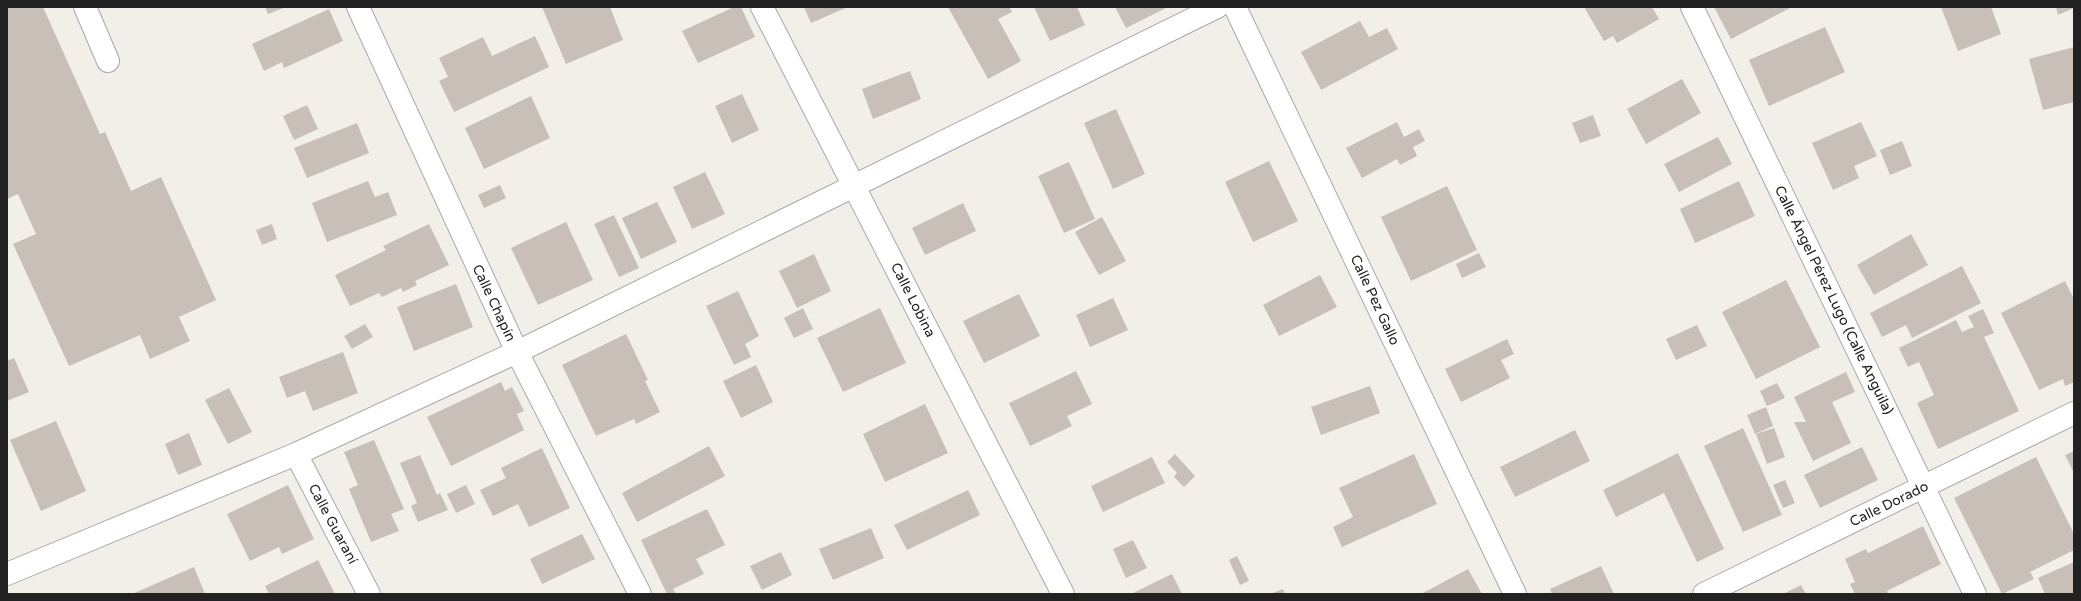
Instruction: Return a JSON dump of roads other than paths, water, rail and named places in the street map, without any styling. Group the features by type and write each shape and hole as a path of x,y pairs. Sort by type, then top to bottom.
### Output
{"street":[{"path":"85,7 108,61"},
{"name":"Calle Chapín","path":"358,7 518,352 640,594"},
{"name":"Calle Lobina","path":"762,7 1063,594"},
{"path":"7,574 296,454 518,352 1217,7"},
{"name":"Calle Pez Gallo","path":"1235,7 1515,594"},
{"name":"Calle Ángel Pérez Lugo (Calle Anguila)","path":"1692,7 1975,594"},
{"name":"Calle Dorado","path":"1704,594 2074,413"},
{"name":"Calle Guaraní","path":"296,454 369,594"}]}
